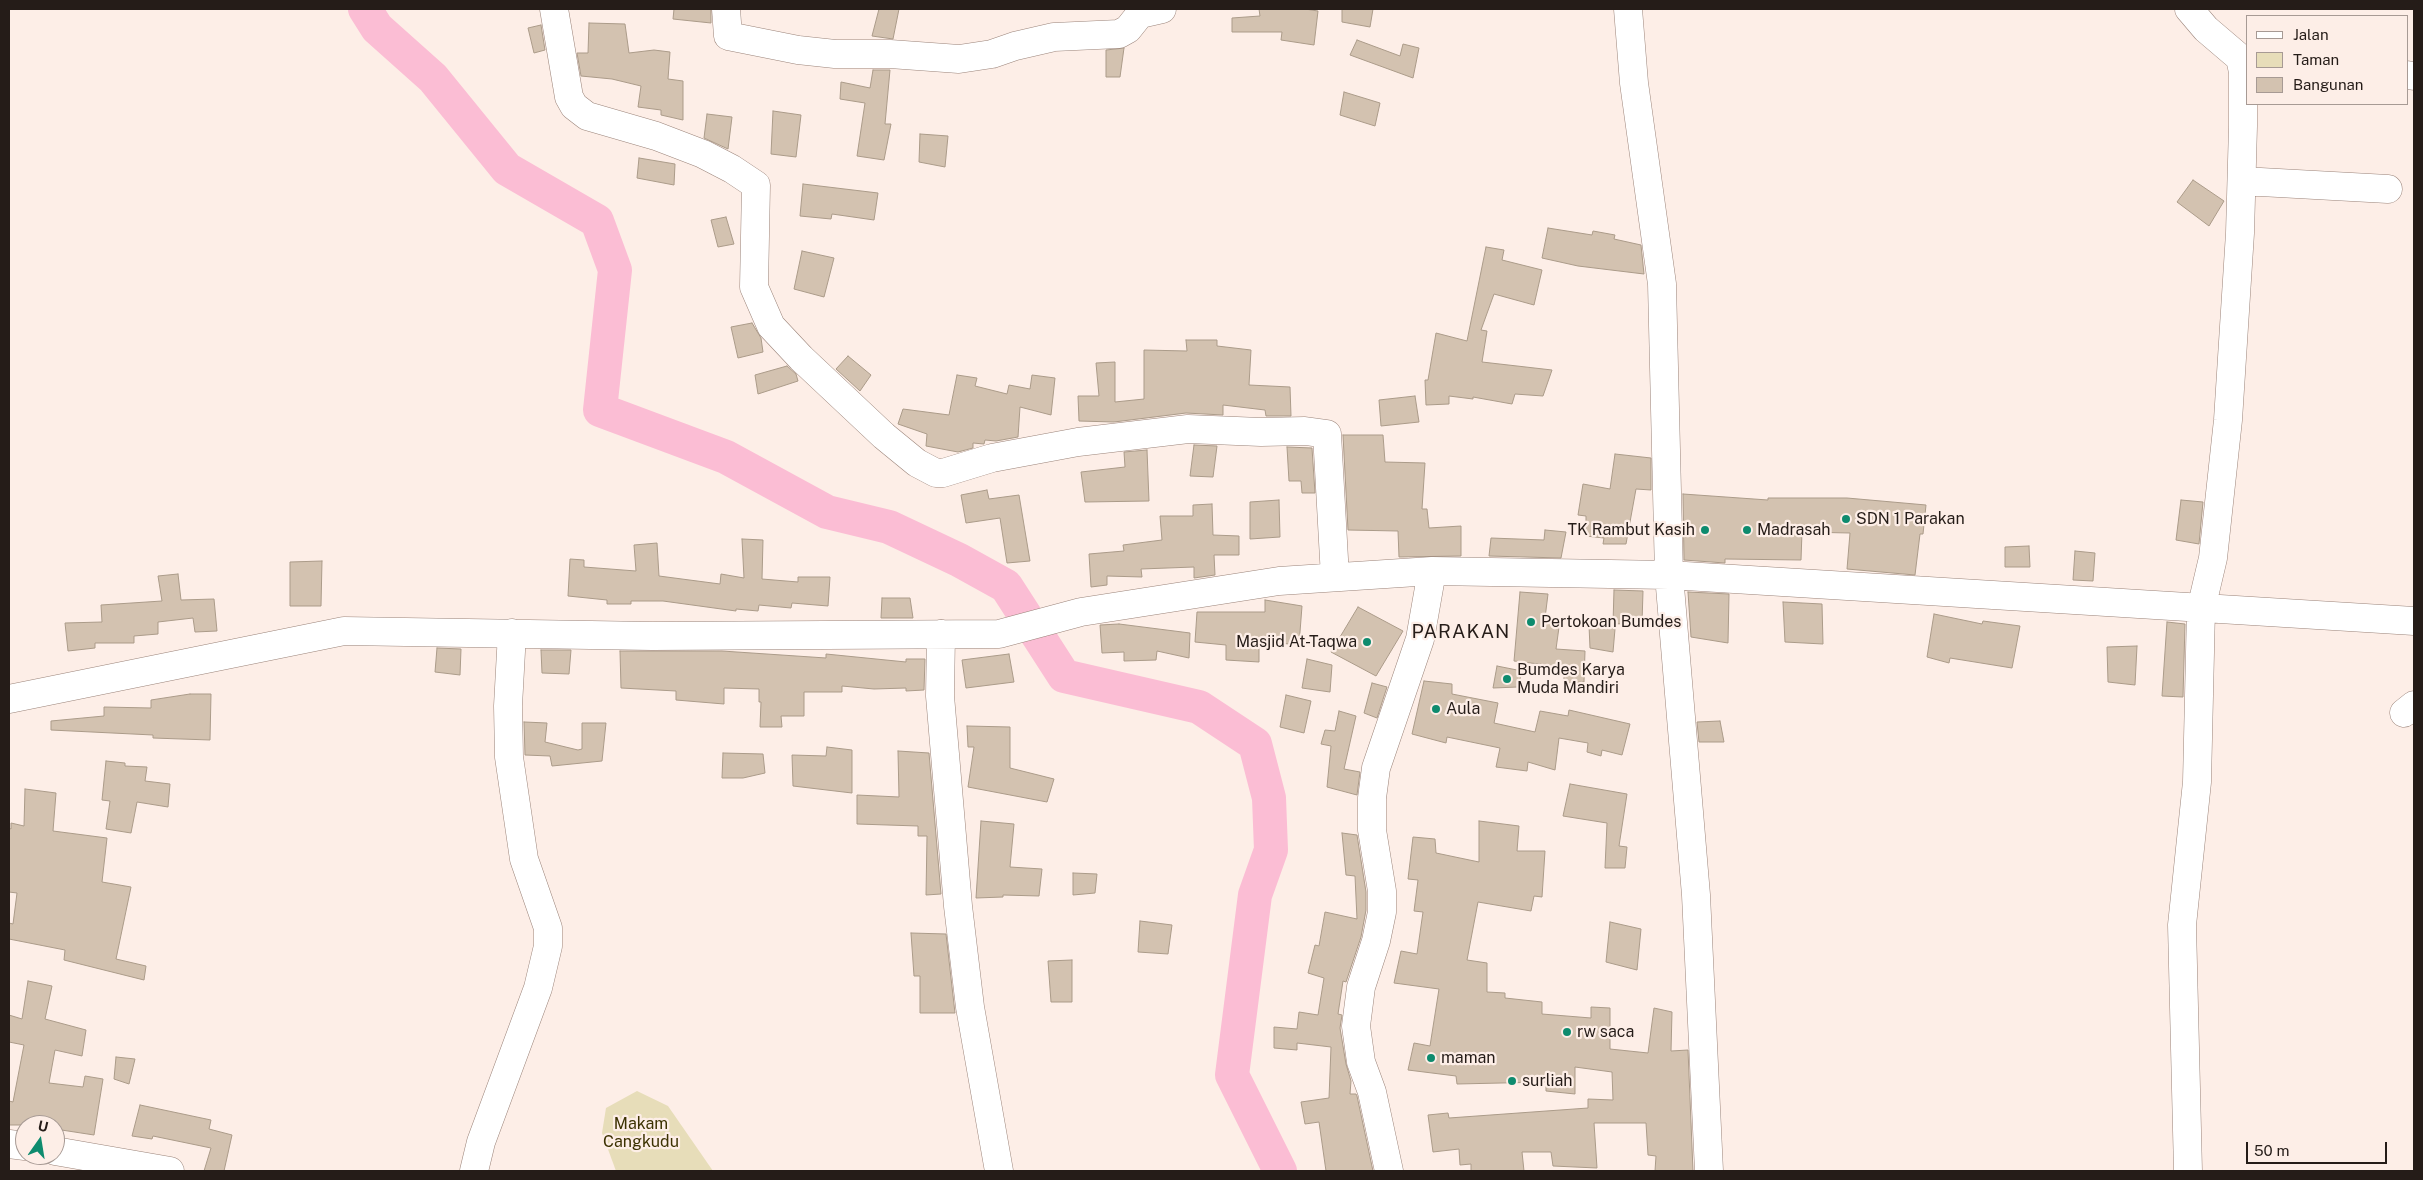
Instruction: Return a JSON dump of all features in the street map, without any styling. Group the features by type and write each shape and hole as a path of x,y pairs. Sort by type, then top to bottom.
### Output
{"street":[{"path":"554,9 569,97 574,106 587,116 656,136 703,154 732,169 756,185 754,287 771,326 801,358 884,436 917,463 936,473 943,473 992,458 1078,442 1188,429 1327,434 1335,577"},
{"path":"726,9 728,36 798,50 826,53 890,54 960,59 992,54 1015,46 1054,37 1119,34 1128,29 1140,14 1162,9"},
{"path":"1628,9 1634,83 1662,284 1669,575 1696,895 1709,1171"},
{"path":"2188,1171 2182,925 2197,782 2201,609 2212,558 2224,473 2236,314 2242,180 2244,58 2206,29 2189,9"},
{"path":"2242,180 2388,189"},
{"path":"1389,1171 1372,1092 1362,1062 1356,1026 1361,987 1376,940 1382,912 1382,891 1372,830 1372,798 1376,768 1420,639 1432,571"},
{"path":"9,699 344,631 652,636 998,634 1099,609 1279,581 1432,571 1669,575 2414,621"},
{"path":"474,1171 481,1142 538,988 548,946 548,928 524,859 509,757 508,706 512,634"},
{"path":"941,634 940,696 958,906 970,1007 999,1171"},
{"path":"65,1153 170,1171"}],"green space":[{"name":"Makam Cangkudu","path":"637,1091 668,1106 713,1171 616,1171 602,1133 606,1108"}],"building":[{"path":"674,9 711,9 711,23 673,19"},
{"path":"879,9 899,9 893,39 872,36"},
{"path":"1259,9 1305,9 1318,11 1314,45 1281,40 1282,32 1232,32 1232,18 1260,16"},
{"path":"1342,9 1373,9 1370,27 1342,22"},
{"path":"589,23 625,24 629,53 654,50 670,52 668,79 683,81 683,120 661,115 661,110 638,107 641,86 612,79 581,76 577,53 588,53"},
{"path":"541,25 545,50 534,53 528,28"},
{"path":"1357,40 1400,56 1403,44 1419,48 1413,78 1350,55"},
{"path":"1124,48 1120,77 1106,77 1106,50"},
{"path":"873,70 890,70 885,124 891,124 884,160 857,156 865,103 840,99 841,82 870,88"},
{"path":"1344,92 1380,103 1375,126 1340,115"},
{"path":"773,111 801,115 796,157 771,154"},
{"path":"707,114 732,117 728,149 704,138"},
{"path":"920,134 948,136 945,167 919,162"},
{"path":"639,158 675,164 674,185 637,178"},
{"path":"2193,180 2224,201 2209,226 2177,202"},
{"path":"803,184 878,193 874,220 832,214 831,219 800,216"},
{"path":"726,217 734,244 718,247 711,220"},
{"path":"1548,228 1592,235 1593,231 1615,235 1614,239 1641,245 1644,274 1578,266 1542,258"},
{"path":"1486,247 1504,250 1502,260 1542,270 1534,305 1494,294 1481,330 1487,331 1482,362 1552,370 1543,396 1515,394 1512,404 1473,397 1473,399 1449,396 1449,404 1426,405 1425,380 1428,380 1436,333 1467,341"},
{"path":"802,251 834,258 824,297 794,289"},
{"path":"752,323 761,338 763,352 738,358 731,327"},
{"path":"1186,340 1217,340 1217,346 1251,350 1249,385 1290,387 1291,416 1266,416 1265,410 1223,405 1223,415 1186,413 1114,422 1079,421 1078,396 1099,396 1096,363 1115,362 1115,402 1144,399 1144,350 1187,351"},
{"path":"848,356 871,375 860,391 836,369"},
{"path":"787,366 796,374 798,381 758,394 755,375"},
{"path":"957,375 977,378 975,386 1007,394 1009,385 1030,389 1032,375 1055,378 1051,415 1020,407 1018,437 996,441 985,440 984,444 973,443 973,448 958,452 926,446 927,434 898,424 903,409 949,415"},
{"path":"1415,396 1419,422 1381,426 1379,400"},
{"path":"1343,435 1383,435 1385,462 1425,463 1422,509 1427,509 1429,528 1461,526 1461,556 1399,557 1398,531 1348,530"},
{"path":"1194,445 1217,446 1213,477 1190,476"},
{"path":"1287,447 1312,448 1315,493 1302,493 1301,481 1289,481"},
{"path":"1147,450 1149,501 1085,502 1081,472 1125,467 1124,452"},
{"path":"1615,454 1651,458 1651,490 1636,489 1626,544 1603,544 1604,538 1586,536 1586,516 1578,515 1583,484 1610,489"},
{"path":"987,490 989,499 1019,495 1030,561 1007,563 1000,518 966,523 961,495"},
{"path":"1683,494 1768,500 1768,498 1847,498 1926,505 1923,534 1920,534 1915,575 1847,569 1850,533 1802,532 1801,560 1725,559 1725,563 1684,560"},
{"path":"1279,500 1280,537 1250,539 1250,502"},
{"path":"2181,500 2203,502 2199,544 2176,540"},
{"path":"1212,504 1213,535 1239,536 1239,555 1214,555 1215,575 1194,578 1194,567 1141,569 1142,577 1107,576 1107,585 1091,587 1089,554 1124,551 1123,545 1162,540 1160,516 1193,516 1193,505"},
{"path":"1545,530 1566,532 1561,558 1489,556 1491,538 1544,540"},
{"path":"742,539 763,540 762,579 798,582 798,577 830,577 828,606 792,603 791,608 759,605 758,611 736,609 736,611 663,601 631,601 631,604 607,604 607,600 568,596 570,559 584,560 584,567 636,571 634,545 657,543 659,576 720,584 721,574 744,578"},
{"path":"2029,546 2030,567 2005,567 2005,547"},
{"path":"2075,551 2095,553 2093,581 2073,580"},
{"path":"322,561 321,606 290,606 290,562"},
{"path":"178,574 181,600 214,599 217,631 195,632 193,618 158,622 158,634 134,636 134,643 95,643 95,648 68,651 65,623 102,622 101,605 162,601 158,576"},
{"path":"1614,590 1643,591 1642,623 1613,624"},
{"path":"1520,592 1548,594 1545,618 1560,620 1556,649 1585,651 1584,682 1564,683 1564,667 1514,661"},
{"path":"1688,592 1729,594 1728,643 1691,637"},
{"path":"882,598 910,598 913,618 881,618"},
{"path":"1265,600 1302,606 1299,645 1259,641 1259,662 1226,660 1226,645 1195,642 1197,612 1265,612"},
{"path":"1783,602 1822,604 1823,644 1785,642"},
{"name":"Masjid At-Taqwa","path":"1358,607 1403,631 1376,676 1331,652"},
{"path":"1934,614 1982,624 1983,621 2020,626 2012,668 1950,658 1949,663 1927,657"},
{"path":"2167,622 2185,624 2183,697 2162,696"},
{"path":"1119,624 1190,633 1189,658 1157,651 1156,660 1124,661 1124,652 1102,653 1100,625"},
{"path":"1589,625 1615,629 1613,652 1590,648"},
{"path":"2137,646 2135,685 2108,682 2107,647"},
{"path":"437,648 461,649 460,675 435,672"},
{"path":"541,650 571,650 569,674 542,673"},
{"path":"620,651 722,651 826,658 826,654 906,662 906,659 925,659 924,690 906,691 906,688 874,689 842,686 842,692 804,692 804,716 781,716 782,727 760,727 761,702 759,702 759,689 724,688 724,704 676,700 676,691 621,688"},
{"path":"1009,654 1014,682 966,688 962,660"},
{"path":"1307,659 1332,665 1330,692 1302,688"},
{"name":"Bumdes Karya Muda Mandiri","path":"1497,666 1522,671 1518,687 1493,688"},
{"path":"1424,681 1452,684 1452,694 1498,703 1494,723 1535,732 1540,711 1568,716 1569,710 1630,724 1622,755 1602,750 1601,756 1587,752 1588,743 1559,738 1555,770 1528,762 1527,771 1496,767 1500,748 1447,737 1446,743 1412,734"},
{"path":"1372,683 1387,687 1377,718 1364,713"},
{"path":"190,694 211,694 210,740 153,738 153,735 51,730 51,721 104,716 104,707 151,708 151,700"},
{"path":"1286,695 1311,701 1304,733 1280,727"},
{"path":"1339,711 1356,716 1344,769 1360,772 1357,795 1327,787 1331,746 1321,744 1325,730 1335,731"},
{"path":"1720,721 1724,742 1699,742 1697,722"},
{"path":"524,722 547,723 545,742 578,750 582,749 582,723 606,723 602,761 552,766 550,756 525,755"},
{"path":"967,726 1010,727 1010,768 1054,779 1047,802 968,787 974,747 968,747"},
{"path":"827,747 852,750 852,793 793,786 792,755 826,756"},
{"path":"898,751 929,753 941,894 926,895 927,836 918,836 918,826 857,824 857,795 899,797"},
{"path":"723,753 763,754 765,773 743,778 722,778"},
{"path":"106,761 125,763 125,766 147,767 145,781 170,784 168,807 137,802 131,833 106,829 110,801 102,800"},
{"path":"1570,784 1627,794 1619,846 1627,847 1625,868 1605,868 1607,823 1563,816"},
{"path":"25,789 56,793 53,831 107,838 102,882 131,887 116,959 146,966 144,980 64,960 65,950 9,939 9,923 13,924 17,893 9,892 9,828 11,829 11,823 24,826"},
{"path":"981,821 1014,824 1010,867 1042,869 1039,896 1003,895 1003,897 976,898"},
{"path":"1479,821 1519,826 1517,851 1545,851 1542,897 1534,896 1531,911 1478,902 1467,960 1487,963 1487,992 1505,993 1505,998 1542,1002 1542,1014 1591,1018 1591,1007 1610,1008 1610,1049 1648,1053 1654,1008 1672,1012 1671,1051 1688,1050 1693,1171 1655,1171 1656,1156 1648,1155 1646,1123 1594,1123 1597,1168 1553,1166 1551,1152 1522,1152 1524,1171 1471,1171 1471,1164 1460,1165 1459,1149 1433,1152 1428,1115 1448,1113 1449,1118 1588,1108 1588,1099 1613,1100 1612,1072 1575,1067 1575,1094 1546,1091 1546,1082 1457,1084 1456,1076 1408,1070 1414,1043 1430,1046 1439,989 1394,983 1401,951 1417,954 1423,912 1414,911 1418,880 1408,879 1413,837 1435,839 1436,853 1479,862"},
{"path":"1342,833 1357,835 1366,892 1366,910 1361,937 1346,982 1343,981 1338,1014 1342,1015 1340,1028 1351,1081 1350,1094 1356,1094 1357,1096 1373,1171 1326,1171 1319,1122 1305,1124 1301,1102 1329,1098 1331,1047 1297,1043 1297,1050 1274,1048 1274,1027 1297,1029 1299,1012 1318,1015 1324,978 1308,973 1315,945 1319,946 1325,912 1357,919 1355,876 1346,875"},
{"path":"1073,873 1097,874 1095,893 1073,895"},
{"path":"1140,921 1172,925 1168,954 1138,952"},
{"path":"1610,922 1641,929 1637,970 1606,962"},
{"path":"911,933 946,934 955,1013 920,1013 920,976 914,976"},
{"path":"1072,960 1072,1002 1051,1002 1048,961"},
{"path":"28,981 52,986 45,1019 86,1030 82,1056 55,1050 49,1083 83,1087 85,1076 103,1079 94,1135 65,1131 65,1115 15,1115 15,1125 9,1125 9,1101 13,1102 24,1045 9,1042 9,1015 22,1019"},
{"path":"116,1057 135,1059 129,1084 114,1079"},
{"path":"140,1105 211,1120 209,1129 232,1135 224,1171 204,1171 211,1148 153,1136 152,1139 132,1136"}],"waterway":[{"path":"365,9 377,28 433,78 507,169 597,221 615,270 600,410 726,457 827,512 889,527 959,560 1006,586 1064,676 1199,707 1255,744 1269,798 1271,850 1255,895 1232,1075 1280,1171"}],"place":[{"name":"SDN 1 Parakan","path":"1846,519"},
{"name":"TK Rambut Kasih","path":"1705,530"},
{"name":"Madrasah","path":"1747,530"},
{"name":"Pertokoan Bumdes","path":"1531,622"},
{"name":"Masjid At-Taqwa","path":"1367,642"},
{"name":"Bumdes Karya Muda Mandiri","path":"1507,679"},
{"name":"Aula","path":"1436,709"},
{"name":"rw saca","path":"1567,1032"},
{"name":"maman","path":"1431,1058"},
{"name":"surliah","path":"1512,1081"}],"district":[{"name":"PARAKAN","path":"1461,632"}]}
